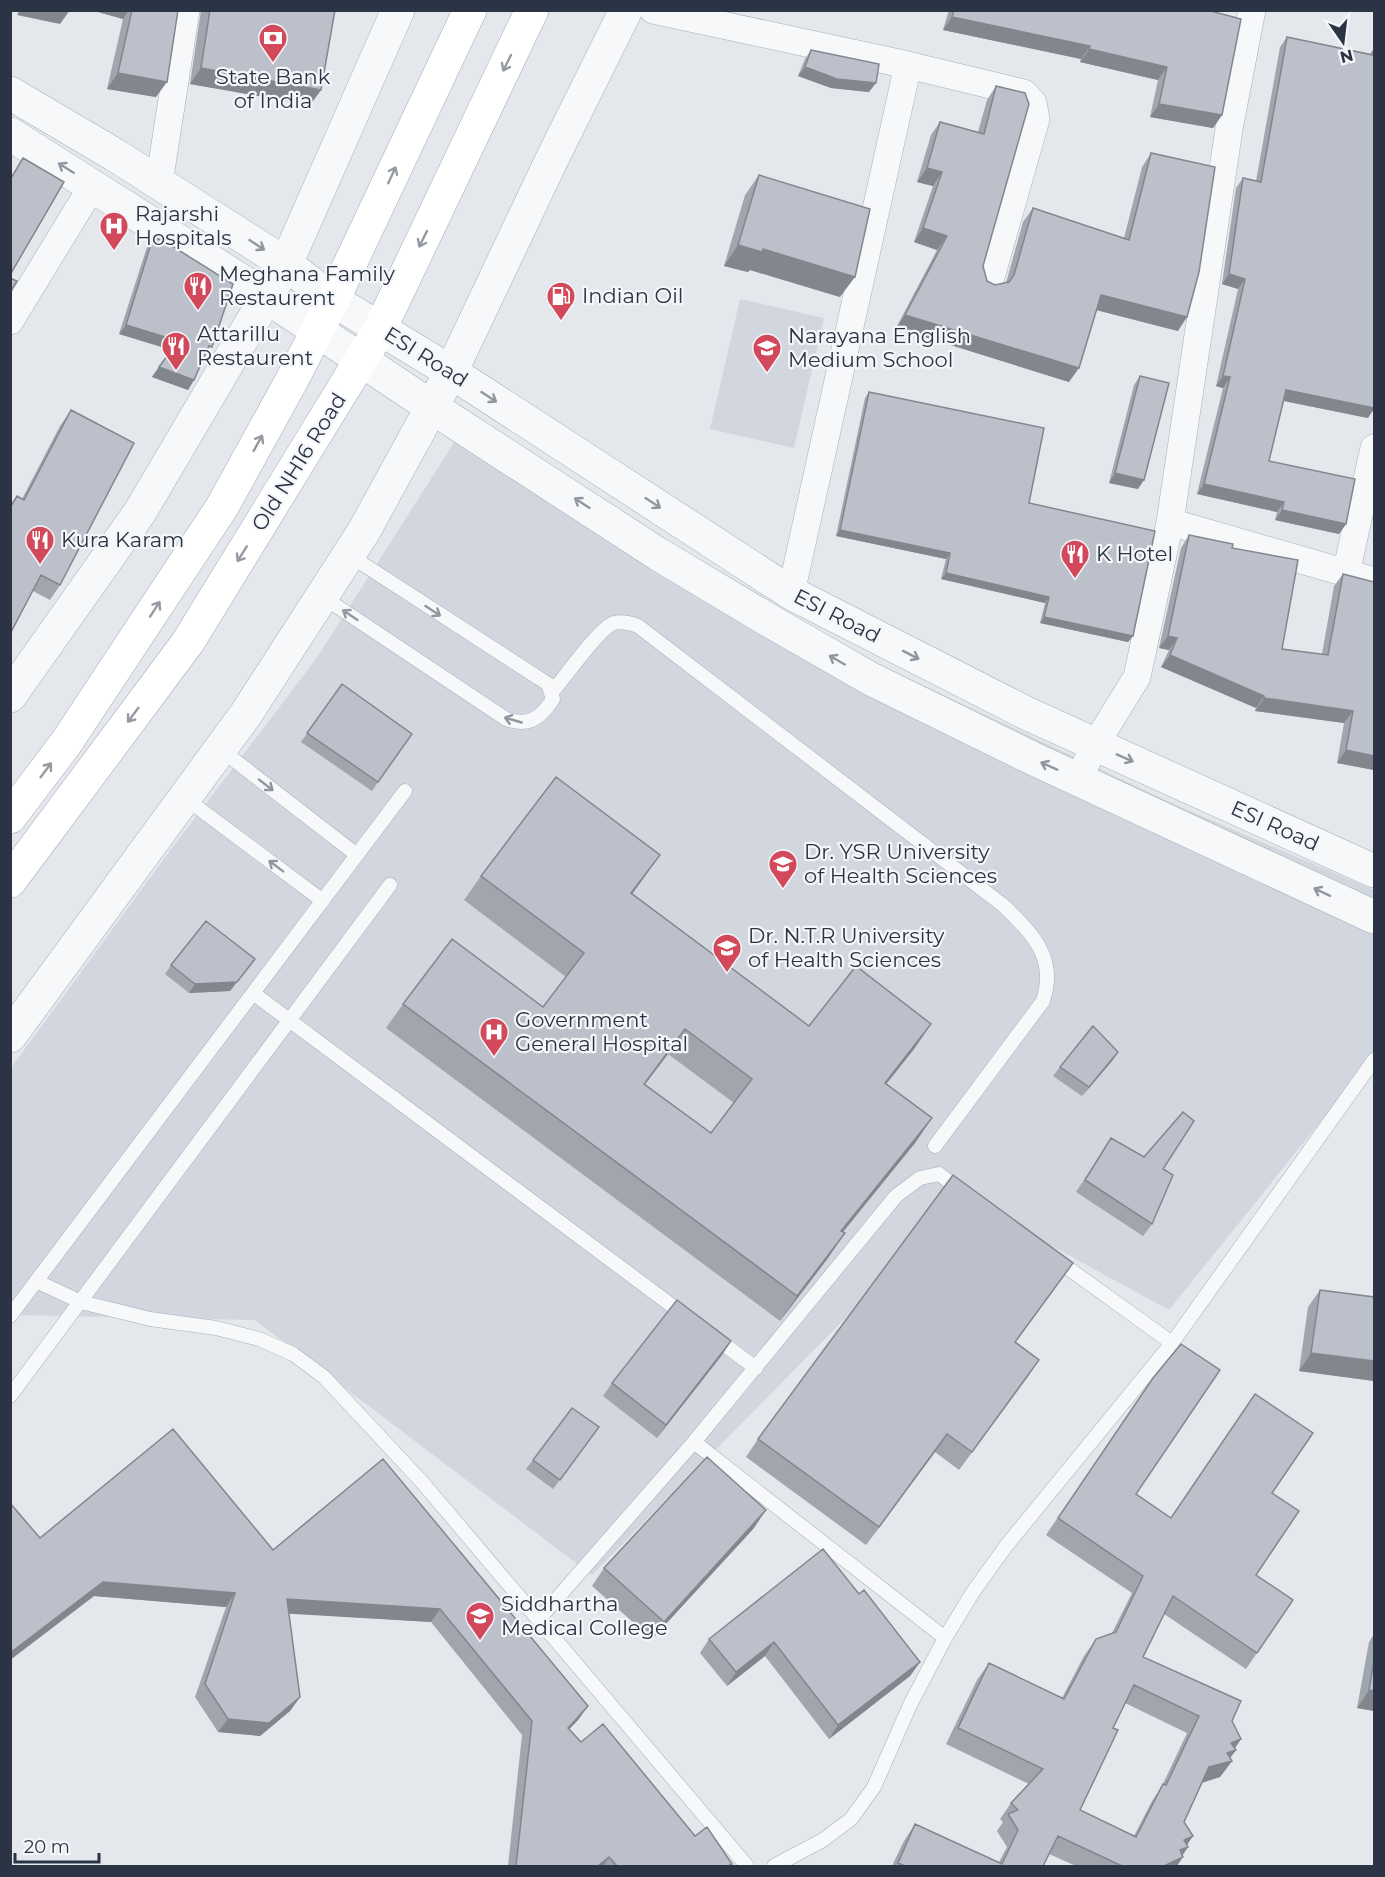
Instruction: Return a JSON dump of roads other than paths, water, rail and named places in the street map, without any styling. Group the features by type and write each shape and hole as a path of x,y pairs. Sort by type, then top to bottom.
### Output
{"main road":[{"name":"Old NH16 Road","path":"10,817 66,743 222,507 333,300 470,10"},
{"name":"Old NH16 Road","path":"10,881 188,642 361,361 380,329 532,10"}],"street":[{"path":"159,183 186,10"},
{"path":"10,696 140,512 267,297 285,264 398,10"},
{"path":"10,1036 220,749 350,555 433,408 626,10"},
{"path":"653,10 908,65 1024,93 1033,103 1036,119 989,284"},
{"path":"1078,780 1095,745 1137,676 1170,522 1229,129 1252,10"},
{"path":"791,593 908,65"},
{"name":"ESI Road","path":"10,93 159,183 285,264 333,300 451,372 791,593 1026,713 1374,871"},
{"name":"ESI Road","path":"10,134 267,297 361,361 658,554 871,679 1078,780 1374,917"},
{"path":"10,321 93,185"},
{"path":"1346,573 1374,448"},
{"path":"1170,522 1374,581"}],"lane":[{"path":"323,597 506,719 519,724 532,721 545,712 553,699 553,691 548,684 350,555"},
{"path":"553,691 607,627 613,623 626,622 638,626 1004,906 1026,928 1041,949 1047,965 1048,984 1043,1000 935,1146"},
{"path":"220,749 357,855"},
{"path":"10,1316 405,791"},
{"path":"185,797 323,901"},
{"path":"10,1396 288,1019 390,885"},
{"path":"253,993 756,1368"},
{"path":"774,1866 823,1840 852,1819 874,1787 910,1705 945,1638 973,1592 1006,1546 1172,1343 1374,1060"},
{"path":"539,1619 694,1442 896,1196 920,1178 939,1174 978,1202"},
{"path":"1046,1251 1172,1343"},
{"path":"36,1281 81,1302 150,1318 248,1336 293,1354 324,1377 380,1435 747,1866"},
{"path":"694,1442 945,1638"}],"place":[{"name":"State Bank of India","path":"273,64"},
{"name":"Rajarshi Hospitals","path":"114,252"},
{"name":"Meghana Family Restaurent","path":"198,312"},
{"name":"Indian Oil","path":"561,322"},
{"name":"Attarillu Restaurent","path":"176,372"},
{"name":"Narayana English Medium School","path":"767,374"},
{"name":"Kura Karam","path":"40,566"},
{"name":"K Hotel","path":"1075,580"},
{"name":"Dr. YSR University of Health Sciences","path":"783,890"},
{"name":"Dr. N.T.R University of Health Sciences","path":"727,974"},
{"name":"Government General Hospital","path":"494,1058"},
{"name":"Siddhartha Medical College","path":"480,1642"}]}
